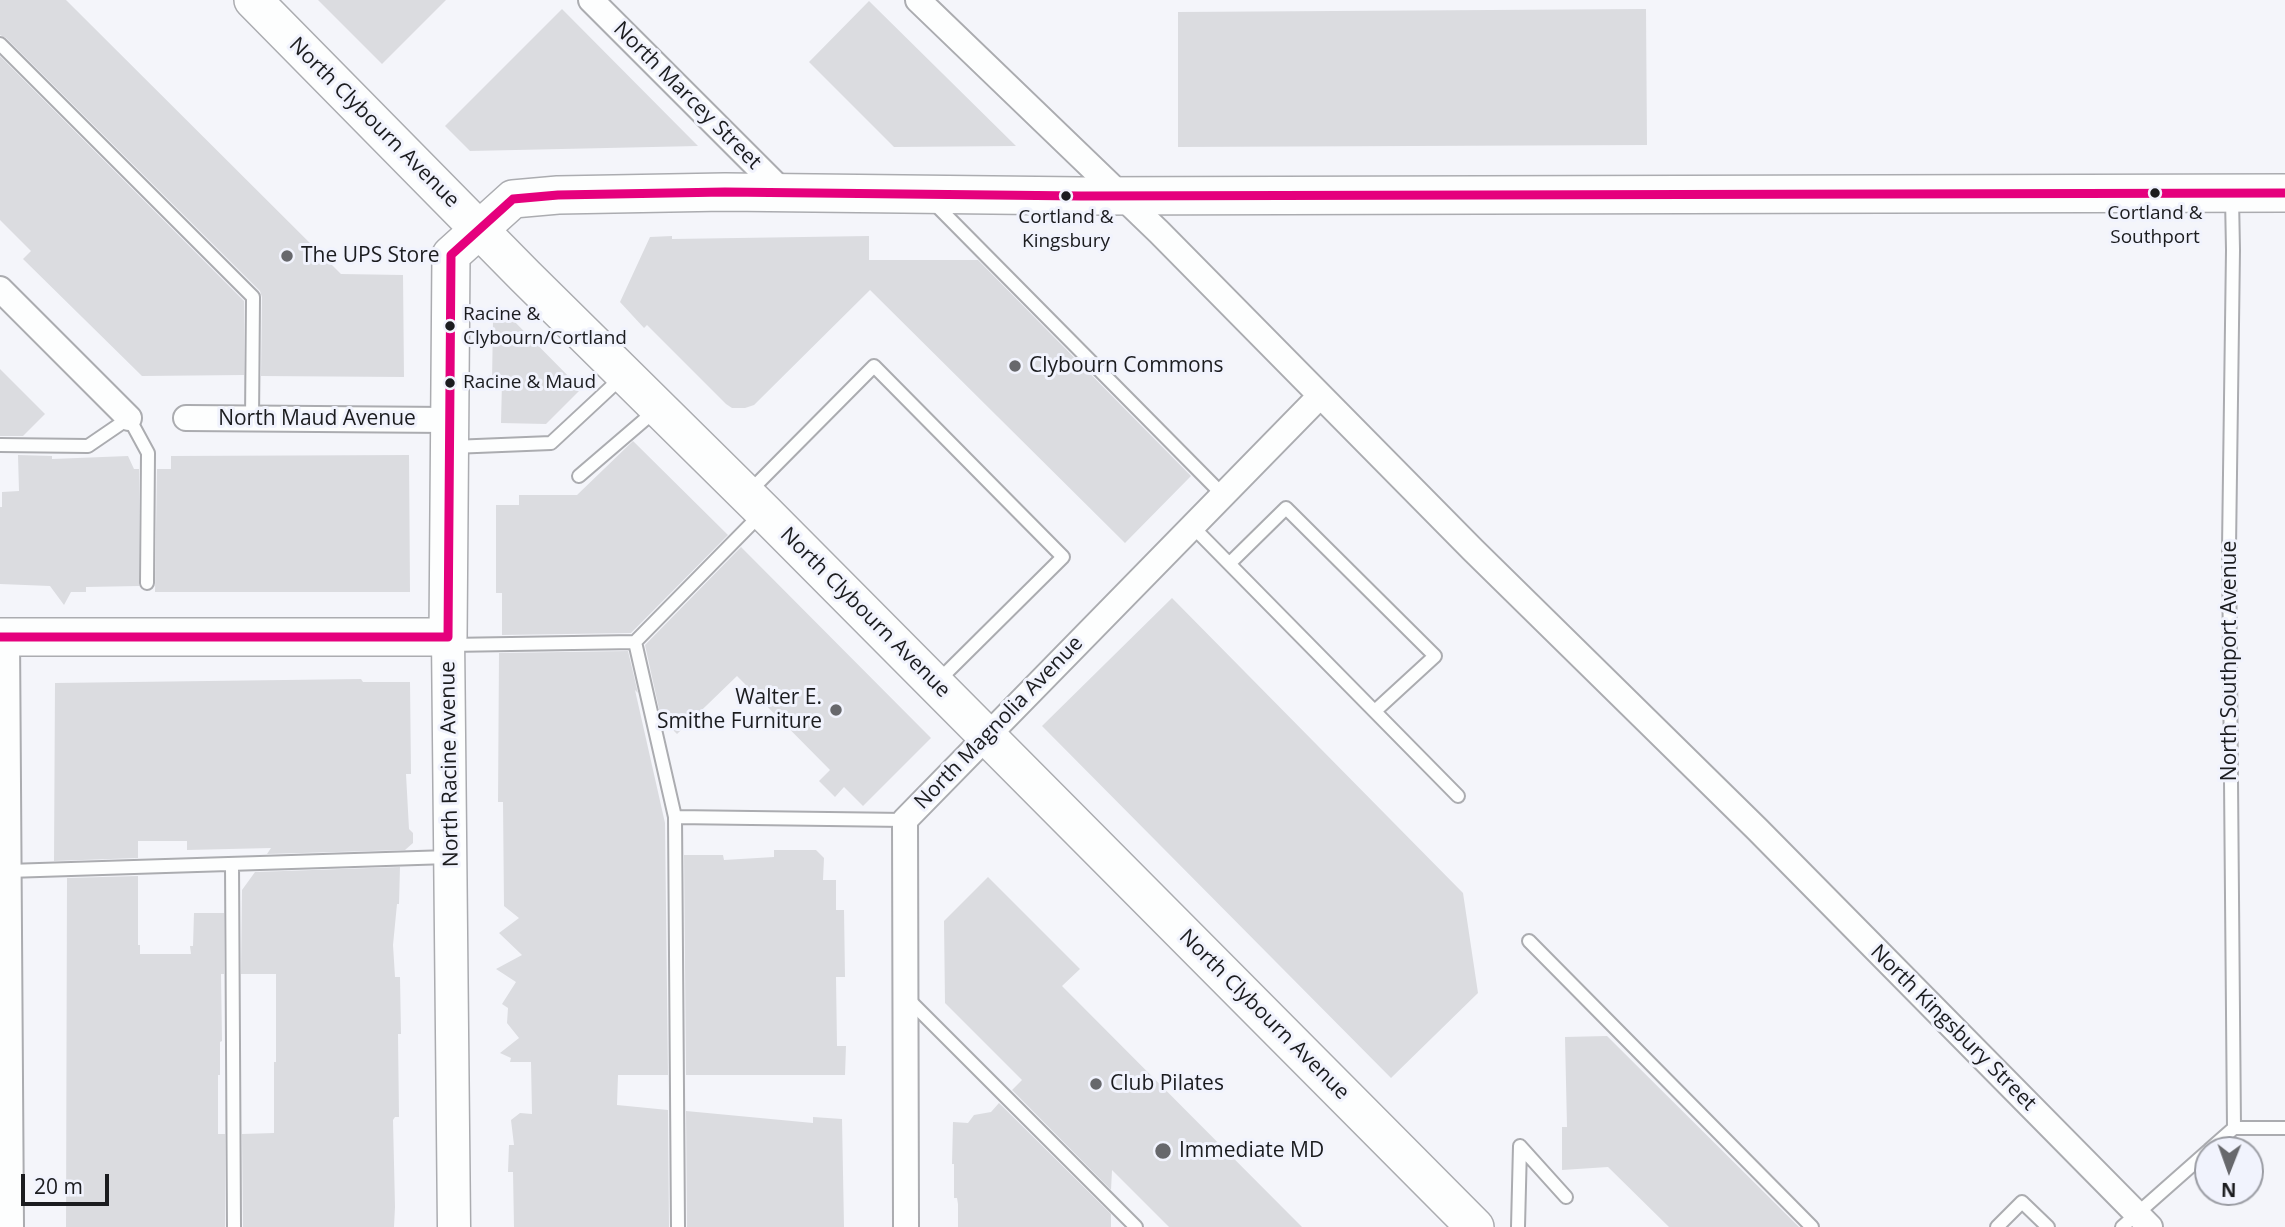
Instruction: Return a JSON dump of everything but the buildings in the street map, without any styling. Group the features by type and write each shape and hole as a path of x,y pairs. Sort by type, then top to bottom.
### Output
{"main road":[{"name":"North Clybourn Avenue","path":"253,0 1475,1227"},
{"name":"North Racine Avenue","path":"448,641 451,255 513,199 558,195 783,192 2285,193"},
{"path":"4,637 448,641"}],"street":[{"name":"North Marcey Street","path":"591,0 783,192"},
{"name":"North Kingsbury Street","path":"918,0 1119,194 1757,829 2136,1222"},
{"path":"0,289 129,418"},
{"name":"North Magnolia Avenue","path":"906,1227 905,820 1320,396"},
{"name":"North Maud Avenue","path":"186,418 448,433"},
{"path":"4,637 11,1227"},
{"name":"North Racine Avenue","path":"448,641 454,1227"}],"lane":[{"path":"0,44 253,297 252,420"},
{"path":"924,193 1222,495"},
{"name":"North Southport Avenue","path":"2231,194 2233,250 2229,548 2234,1128"},
{"path":"448,641 635,642 874,366 1063,557 935,684"},
{"path":"448,433 551,443 625,374"},
{"path":"579,476 659,408"},
{"path":"0,446 88,446 129,418 148,453 147,583"},
{"path":"1230,563 1286,508 1435,656 1375,711"},
{"path":"1192,526 1458,796"},
{"path":"635,642 675,817 678,1227"},
{"path":"675,817 905,820"},
{"path":"6,863 232,864 451,857"},
{"path":"232,864 234,1227"},
{"path":"1529,941 1812,1227"},
{"path":"906,997 1136,1227"},
{"path":"2225,1136 2234,1128 2285,1128"},
{"path":"1518,1227 1520,1146 1566,1197"},
{"path":"2136,1222 2194,1165"},
{"path":"1997,1227 2022,1202 2049,1227"}],"transit line":[{"path":"448,637 451,255 513,199 558,195 725,192 1081,196 2285,193"},
{"path":"0,637 448,637"}],"place":[{"name":"Cortland & Southport","path":"2155,193"},
{"name":"Cortland & Kingsbury","path":"1066,196"},
{"name":"The UPS Store","path":"287,256"},
{"name":"Racine & Clybourn/Cortland","path":"450,326"},
{"name":"Clybourn Commons","path":"1015,366"},
{"name":"Racine & Maud","path":"450,383"},
{"name":"Walter E. Smithe Furniture","path":"836,710"},
{"name":"Club Pilates","path":"1096,1084"},
{"name":"Immediate MD","path":"1163,1151"}]}
